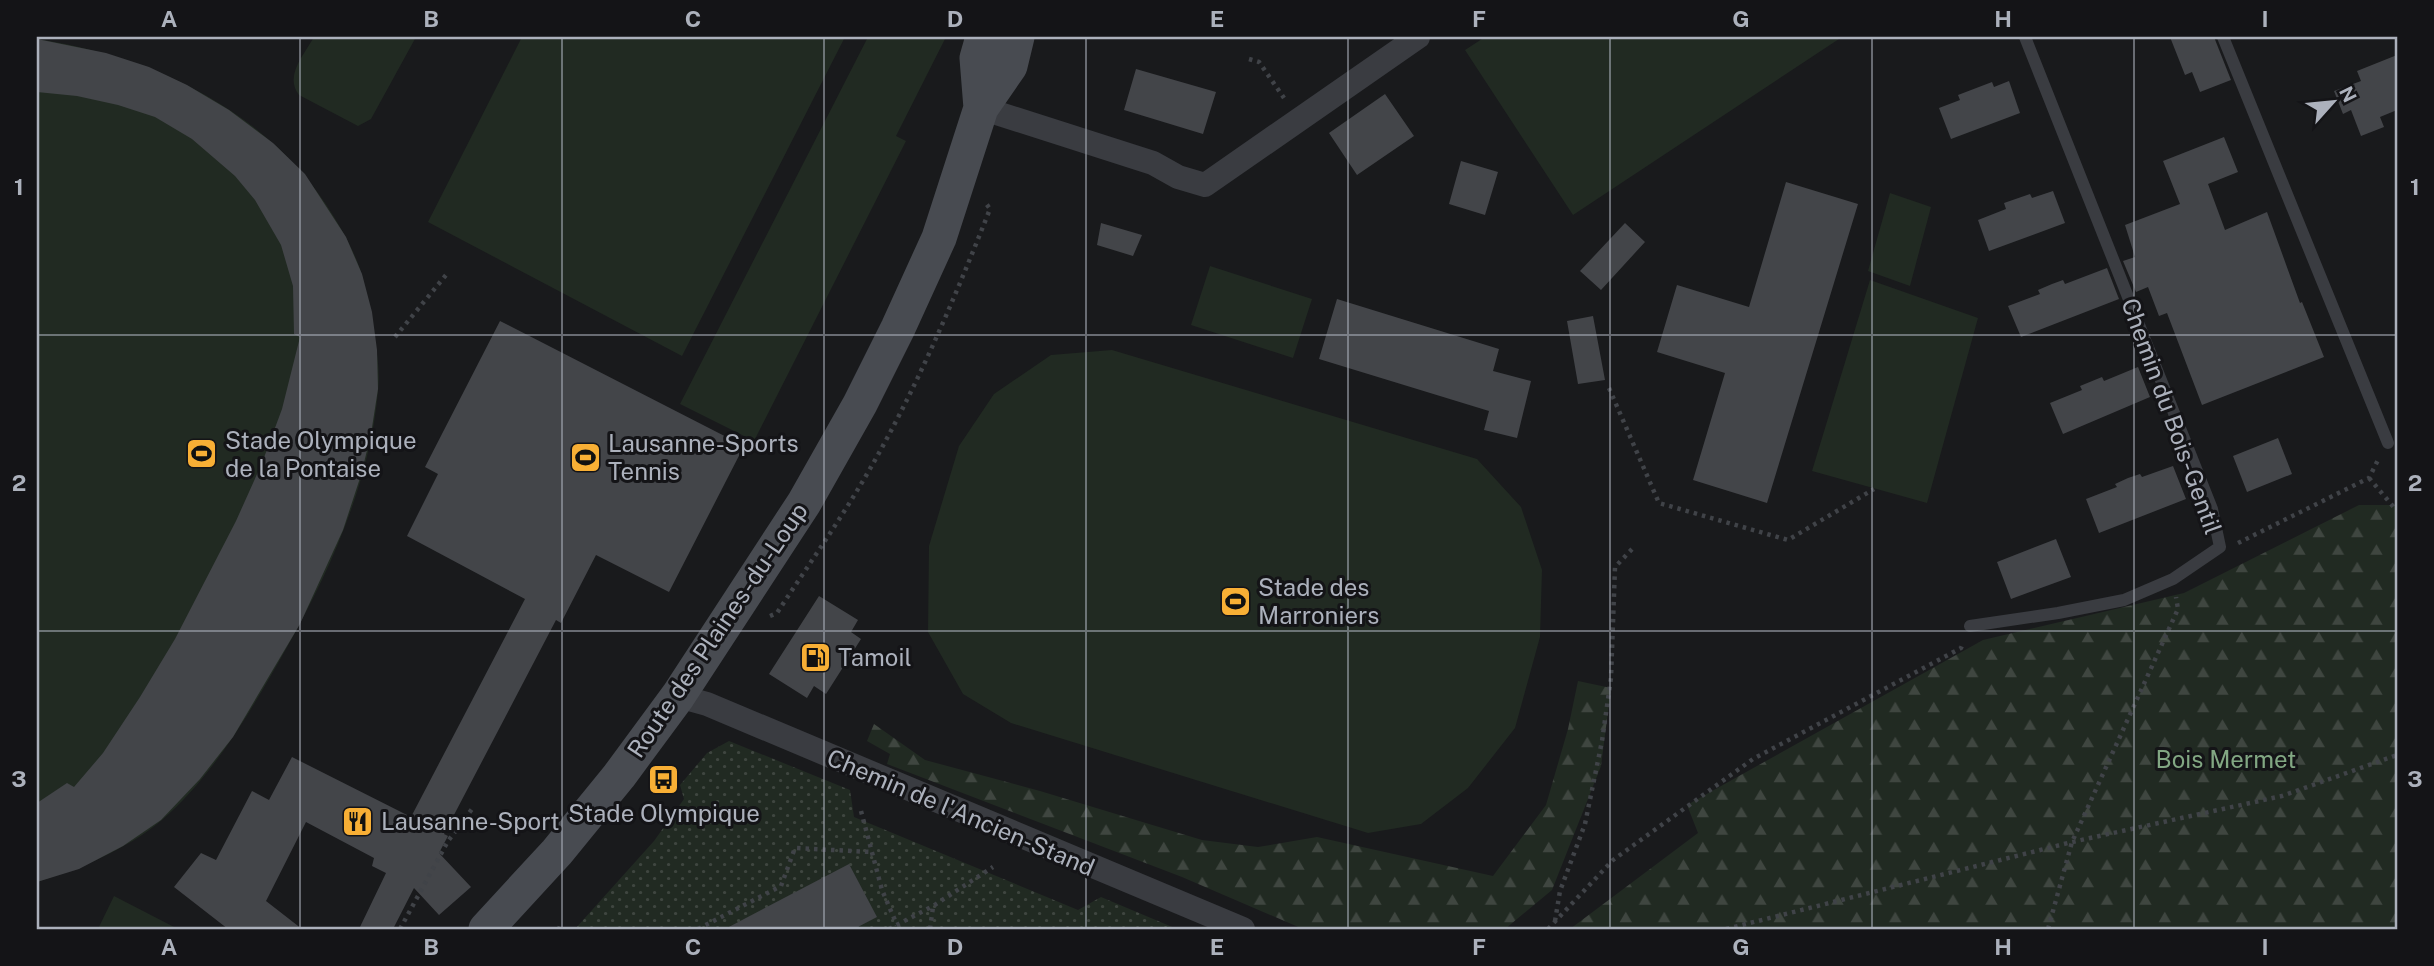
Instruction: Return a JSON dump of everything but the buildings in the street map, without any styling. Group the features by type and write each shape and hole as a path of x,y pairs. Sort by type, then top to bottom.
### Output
{"main road":[{"name":"Route des Plaines-du-Loup","path":"981,108 977,58 983,37"},
{"name":"Route des Plaines-du-Loup","path":"486,929 557,852 678,696 804,503 860,404 898,328 939,237 981,108 1010,66 1017,37"}],"street":[{"path":"981,108 1153,163 1178,177 1205,185 1418,37"},
{"name":"Chemin de l'Ancien-Stand","path":"678,696 707,704 1243,929"}],"lane":[{"name":"Chemin du Bois-Gentil","path":"1970,626 2124,600 2174,579 2220,547 2211,509 2025,37"},
{"path":"2223,37 2388,443"}],"path":[{"path":"1249,60 1259,62 1284,99"},
{"path":"395,337 446,275"},
{"path":"1609,388 1659,503 1788,540 1874,489"},
{"path":"2220,547 2229,547 2369,478 2388,443"},
{"path":"2369,478 2397,511"},
{"path":"1555,922 1560,891 1585,824 1602,741 1611,678 1615,567 1634,547"},
{"path":"2048,929 2073,842 2178,610 2174,579"},
{"path":"1548,929 1613,860 1753,759 1961,648 1970,626"},
{"path":"1726,929 2073,842 2282,796 2397,755"},
{"path":"400,929 448,841 472,808"},
{"path":"861,811 881,890 897,925"},
{"path":"698,929 781,886 795,848 871,852"},
{"path":"890,929 933,906 993,867"},
{"path":"930,929 933,906"}],"green space":[{"path":"314,37 416,37 371,119 358,126 299,95 295,88 297,66"},
{"path":"522,37 845,37 682,356 428,222"},
{"path":"868,37 946,37 896,136 906,141 754,441 680,404"},
{"path":"1485,37 1842,37 1573,215 1465,50"},
{"name":"Stade Olympique de la Pontaise","path":"37,39 124,60 166,76 206,95 243,119 277,147 308,180 334,217 357,260 375,340 379,381 374,425 346,525 318,589 286,649 260,695 216,762 181,802 148,831 103,857 37,882"},
{"path":"1890,193 1931,207 1910,286 1868,271"},
{"path":"1210,266 1312,299 1293,358 1191,325"},
{"path":"1870,280 1978,318 1927,503 1812,471"},
{"name":"Stade des Marroniers","path":"1112,350 1477,459 1521,507 1542,570 1540,637 1515,728 1468,788 1421,824 1368,833 1011,723 963,694 928,632 929,546 959,446 994,394 1051,355"},
{"name":"Bois Mermet","path":"2359,505 2397,505 2397,929 1570,929 1698,833 1687,805 1983,640 2184,593"},
{"path":"1578,681 1611,688 1601,766 1552,890 1505,929 1303,929 1182,877 887,764 890,754 867,741 874,724 925,760 1040,791 1202,840 1258,847 1317,837 1493,876 1546,805 1568,729"},
{"path":"729,741 850,790 854,817 1078,910 1101,897 1177,929 575,929 654,841 684,799 680,785 707,753"},
{"path":"114,896 178,929 98,929"}],"place":[{"name":"Stade Olympique de la Pontaise","path":"202,454"},
{"name":"Lausanne-Sports Tennis","path":"585,457"},
{"name":"Stade des Marroniers","path":"1235,601"},
{"name":"Tamoil","path":"815,657"},
{"name":"Stade Olympique","path":"664,779"},
{"name":"Lausanne-Sport","path":"358,821"}]}
